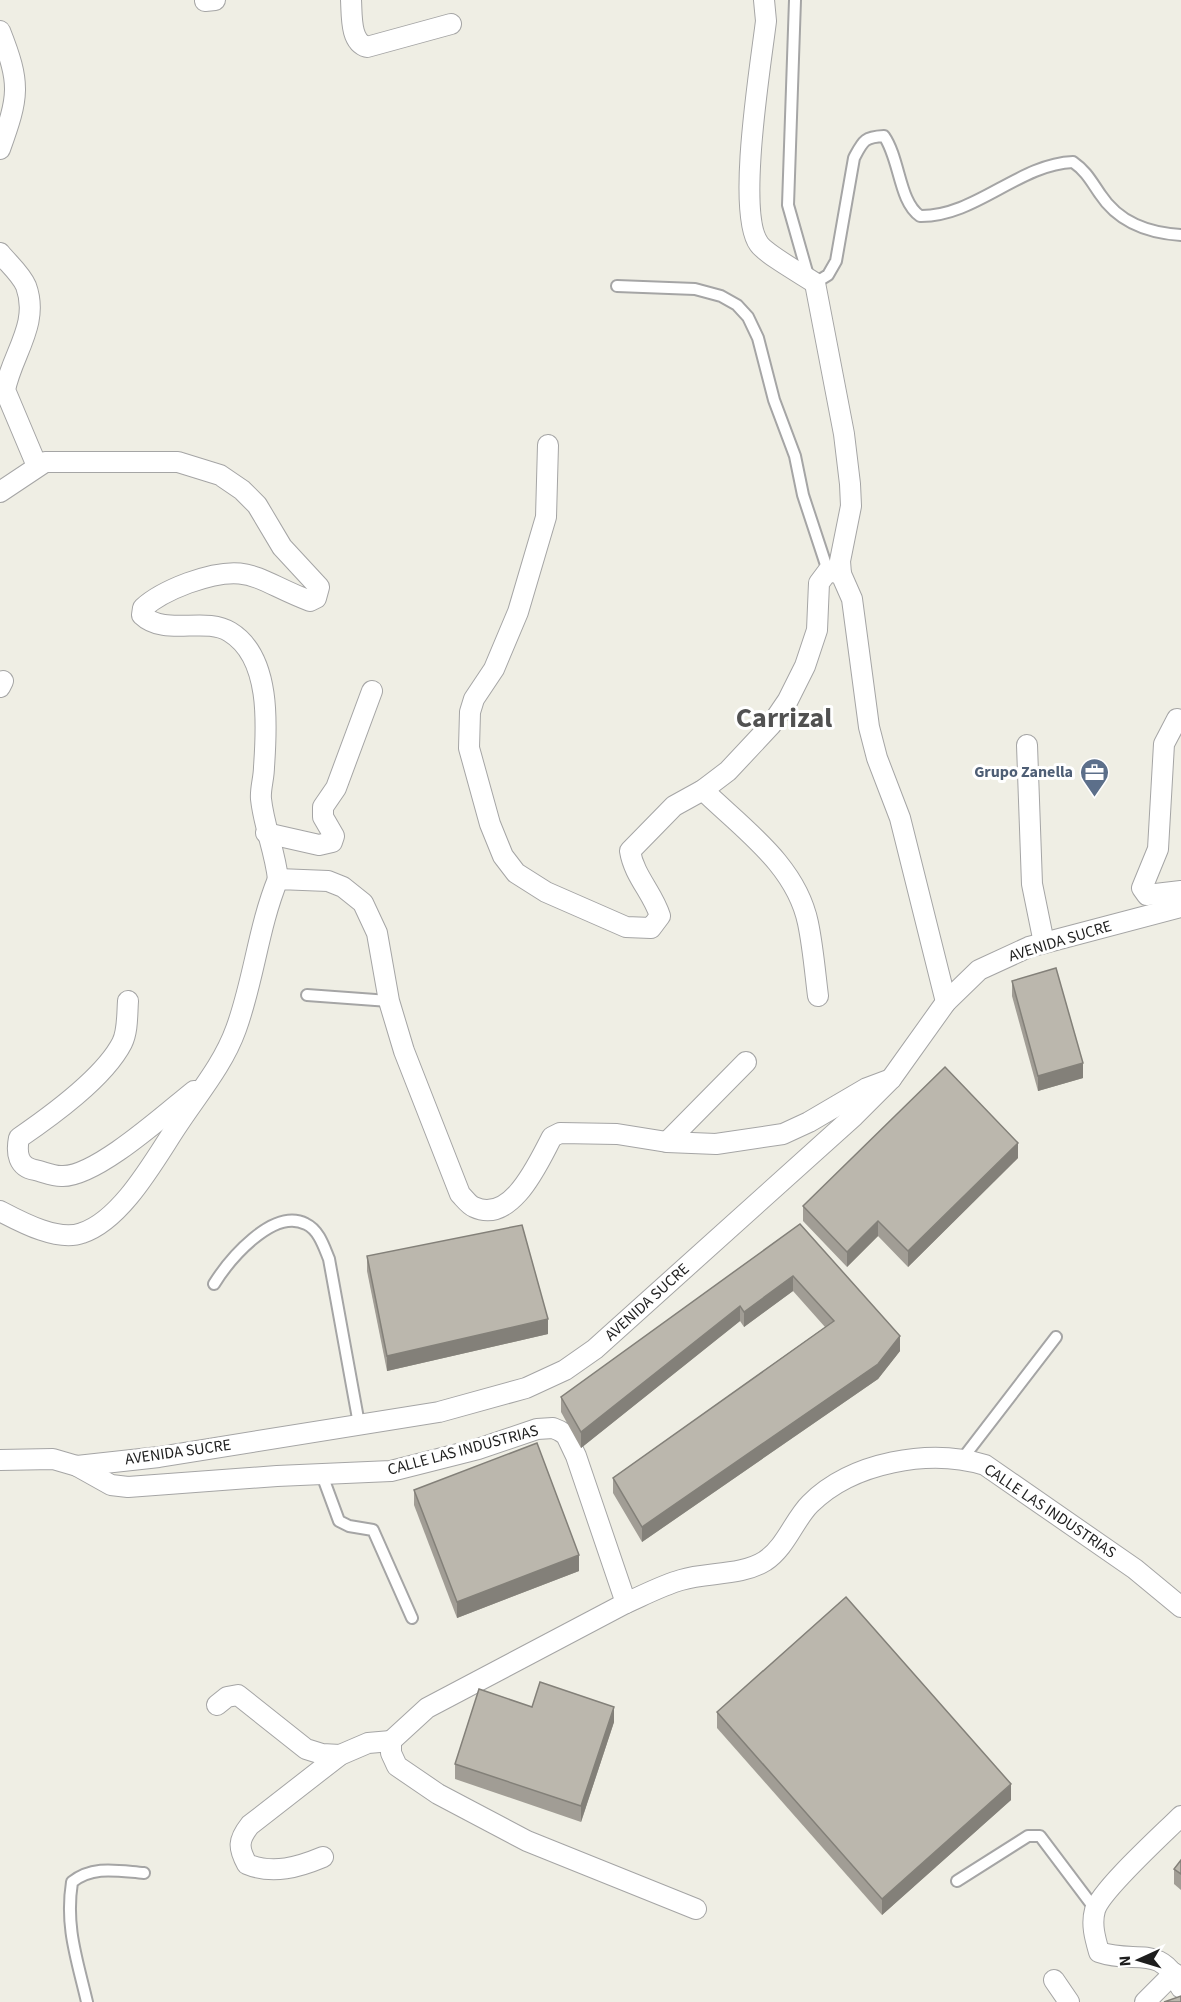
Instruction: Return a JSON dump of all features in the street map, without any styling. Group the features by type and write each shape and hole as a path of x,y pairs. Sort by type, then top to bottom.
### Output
{"street":[{"path":"351,0 355,38 361,45 368,48 451,24"},
{"path":"548,445 546,517 518,612 494,669 474,699 470,712 469,748 490,824 504,856 516,873 546,892 626,927 651,928 660,916 632,862 630,851 674,806 703,790 728,771 771,725 788,700 805,666 817,630 819,583 834,572 840,561 851,506 844,434 812,281 759,245 752,229 750,173 766,21 764,0"},
{"path":"0,31 4,53 15,76 17,100 0,149"},
{"path":"0,253 8,269 26,285 30,307 29,328 5,390 37,466"},
{"path":"0,492 45,462 150,460 178,462 220,475 242,490 257,505 282,547 319,586 316,598 310,601 277,584 249,574 217,573 177,587 155,598 143,608 142,615 158,624 225,629 243,640 256,662 265,709 264,769 260,796 266,833 276,855 278,879 266,908 236,1028 213,1077 150,1168 102,1222 80,1234 62,1234 28,1227 0,1211"},
{"path":"834,572 852,599 869,727 880,767 900,818 946,1002"},
{"path":"266,833 320,845 332,842 334,836 323,817 323,807 336,788 372,691"},
{"path":"1177,719 1164,744 1158,849 1142,888 1147,895 1181,891"},
{"path":"1027,745 1032,884 1044,943"},
{"path":"703,790 773,856 795,890 808,921 818,996"},
{"path":"278,879 328,881 343,886 363,903 378,933 389,1001 404,1051 460,1194 474,1207 488,1209 516,1198 552,1137 560,1133 617,1134 667,1142 716,1144 783,1134 809,1122 841,1101 891,1079"},
{"name":"AVENIDA SUCRE","path":"0,1460 53,1459 77,1466 159,1457 439,1412 526,1388 565,1370 595,1349 757,1204 891,1079 946,1002 979,970 1008,955 1044,943 1181,907"},
{"path":"128,1001 123,1041 114,1055 73,1098 19,1138 16,1150 20,1161 30,1169 61,1177 91,1170 213,1077"},
{"path":"667,1142 746,1062"},
{"name":"CALLE LAS INDUSTRIAS","path":"77,1466 111,1485 128,1487 277,1476 391,1471 478,1449 537,1429 553,1428 566,1435 576,1456 626,1603"},
{"name":"CALLE LAS INDUSTRIAS","path":"391,1741 427,1708 626,1603 681,1580 750,1568 766,1560 782,1544 810,1504 845,1477 916,1457 963,1458 985,1464 1135,1569 1181,1607"},
{"path":"217,1705 227,1697 238,1695 306,1749 322,1754 340,1755"},
{"path":"323,1857 298,1867 265,1870 247,1864 240,1852 240,1838 250,1825 340,1755 368,1743 391,1741 391,1753 397,1766 438,1794 527,1841 696,1910"},
{"path":"1144,2002 1177,1980 1161,1960 1141,1954 1116,1958 1100,1952 1094,1933 1095,1909 1105,1894 1181,1816"},
{"path":"1054,1980 1069,2002"}],"lane":[{"path":"795,0 788,204 812,281 828,274 836,261 854,158 861,144 868,137 884,136 892,147 908,205 920,216 946,213 1045,167 1073,162 1086,172 1101,196 1118,215 1135,226 1161,234 1181,236"},
{"path":"617,286 695,288 721,296 737,305 748,317 759,338 774,400 795,456 803,495 834,572"},
{"path":"307,995 389,1001"},
{"path":"214,1284 227,1263 261,1232 284,1221 305,1223 318,1234 329,1259 359,1424"},
{"path":"963,1458 1056,1337"},
{"path":"322,1475 339,1521 349,1526 373,1530 412,1618"},
{"path":"957,1881 1028,1836 1040,1836 1095,1909"},
{"path":"87,2002 74,1953 68,1909 72,1882 83,1873 102,1870 144,1873"}],"building":[{"path":"1056,968 1083,1063 1038,1076 1012,981"},
{"path":"945,1067 1018,1143 908,1251 878,1221 847,1252 803,1206"},
{"path":"800,1224 900,1336 878,1364 642,1527 613,1478 834,1321 793,1276 744,1312 740,1306 581,1432 561,1397"},
{"path":"522,1225 548,1319 387,1356 367,1256"},
{"path":"537,1443 579,1555 457,1602 414,1490"},
{"path":"846,1597 1011,1784 882,1899 717,1712"},
{"path":"540,1682 614,1707 581,1806 455,1764 479,1689 532,1707"},
{"path":"1181,1860 1181,1874 1174,1869"},
{"path":"1181,1996 1181,2002 1164,2002"}],"place":[{"name":"Grupo Zanella","path":"1094,798"}],"district":[{"name":"Carrizal","path":"784,718"}]}
